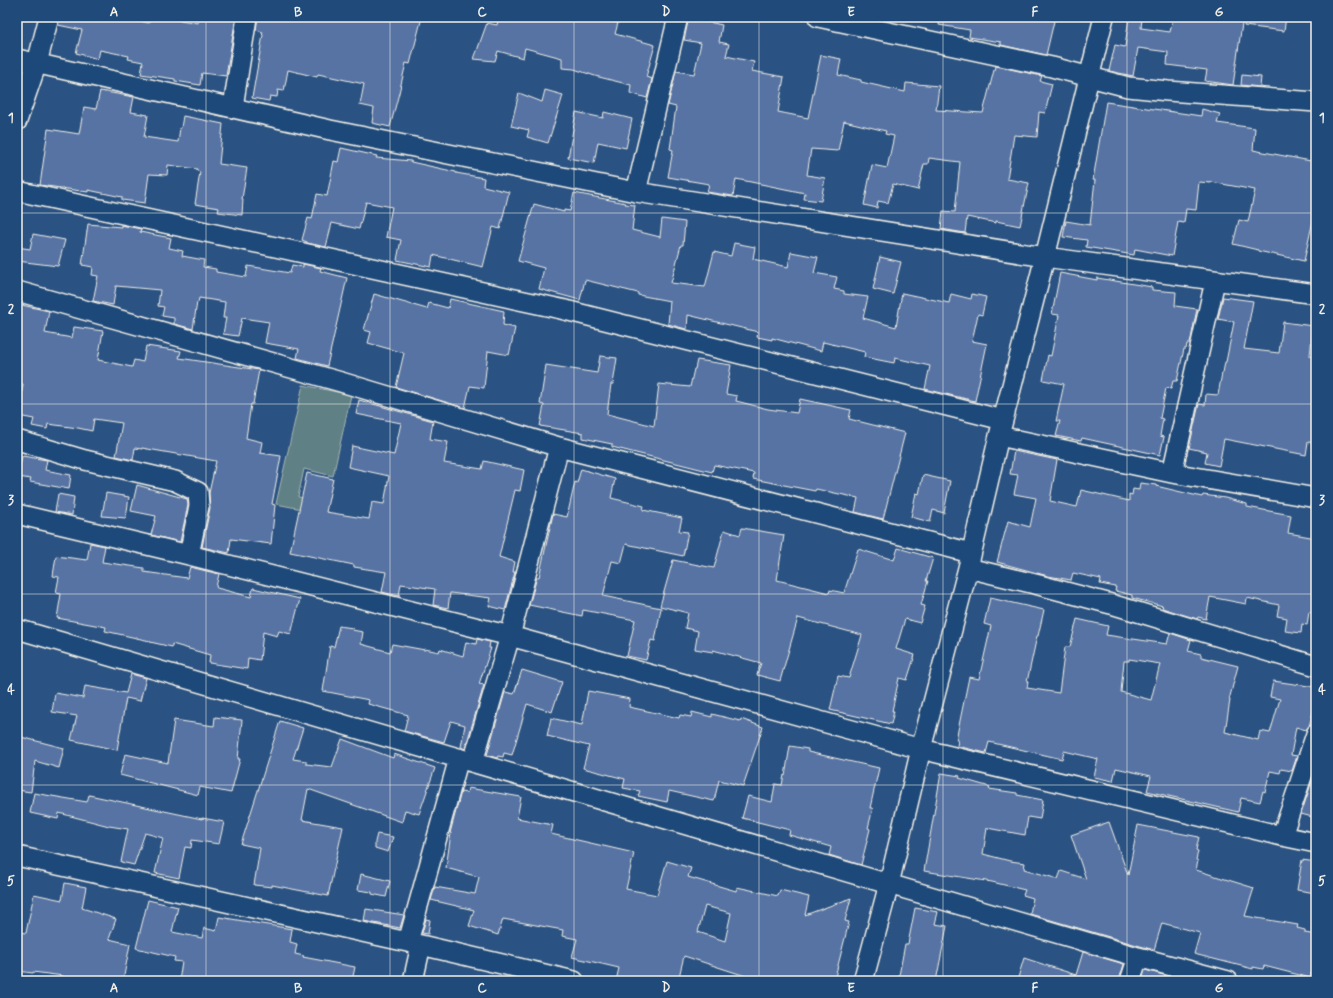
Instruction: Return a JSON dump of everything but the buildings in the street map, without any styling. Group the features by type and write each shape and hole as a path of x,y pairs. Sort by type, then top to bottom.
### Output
{"street":[{"path":"17,122 37,63 49,17"},
{"path":"233,107 247,17"},
{"path":"636,192 678,17"},
{"path":"818,17 1052,67 1128,87 1168,92 1316,102"},
{"path":"863,981 889,884 921,749 1104,17"},
{"path":"17,59 345,133 636,192 1045,257 1316,294"},
{"path":"17,191 561,309 1172,473 1316,498"},
{"path":"1172,473 1215,281"},
{"path":"17,291 333,380 559,446 969,560 1039,585 1111,604 1316,666"},
{"path":"17,440 85,460 176,481 198,492 199,506 189,555"},
{"path":"413,981 415,944 466,760 510,636 559,446"},
{"path":"17,514 189,555 510,636 921,749 1316,843"},
{"path":"17,629 1138,957 1228,981"},
{"path":"1282,836 1316,734"},
{"path":"17,856 415,944 574,981"},
{"path":"1130,981 1138,957"}],"green space":[{"path":"303,385 351,395 333,476 304,469 298,497 305,498 302,509 276,504"}]}
